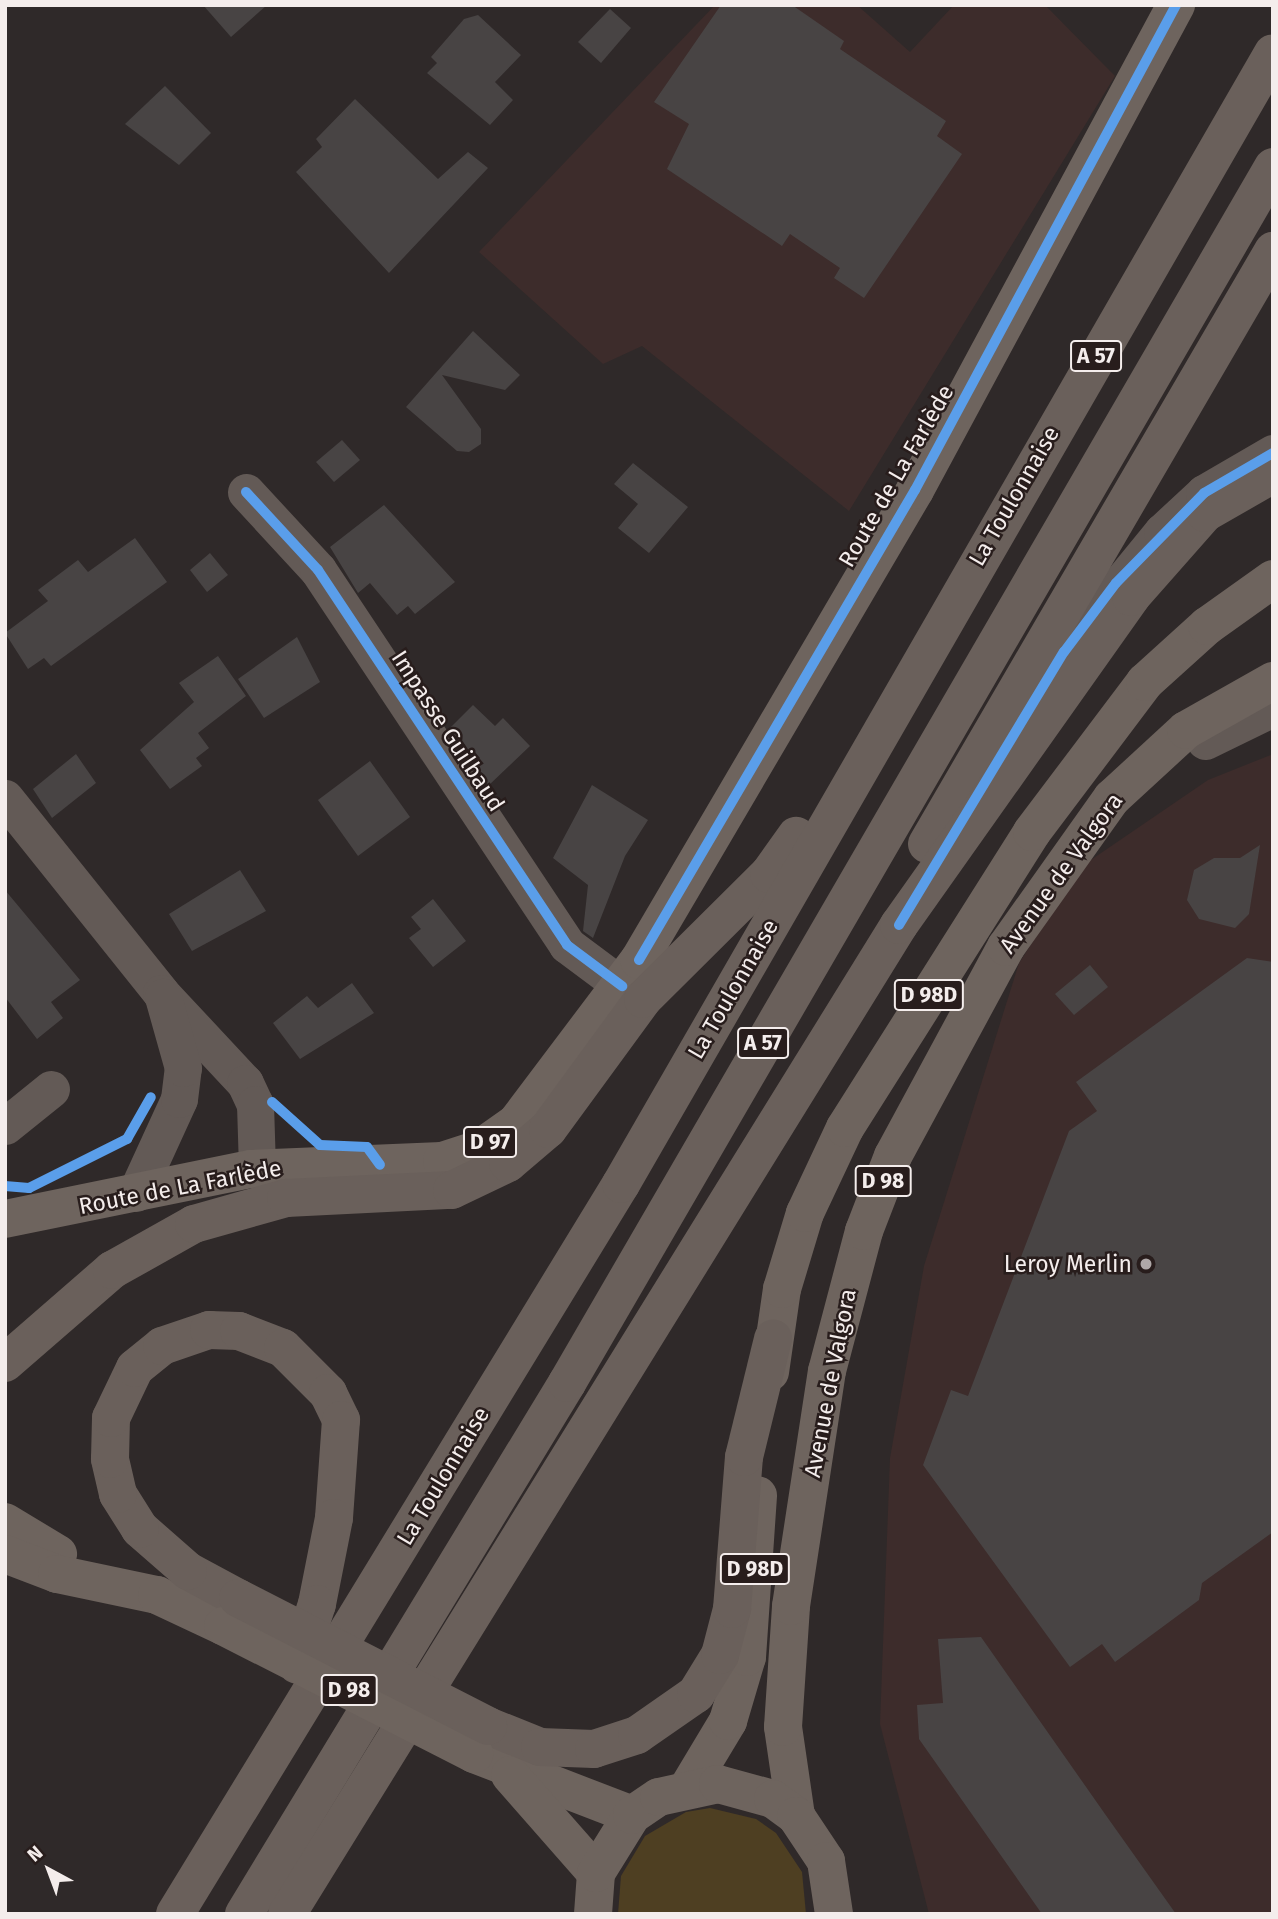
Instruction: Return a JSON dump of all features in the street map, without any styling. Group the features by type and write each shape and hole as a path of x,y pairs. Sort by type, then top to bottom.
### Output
{"highway":[{"name":"La Toulonnaise","path":"176,1914 621,1184 919,659 1273,53"},
{"name":"A 57","path":"244,1914 567,1382 1273,167"},
{"path":"598,1408 1273,251"},
{"path":"287,1914 598,1408 900,925 1131,597 1205,513 1273,474"},
{"path":"5,1363 112,1270 194,1224 286,1198 452,1191 523,1153 548,1129 643,999 769,874 919,659"},
{"path":"240,1808 317,1604 344,1434 328,1393 283,1348 239,1331 209,1330 162,1346 135,1368 111,1418 110,1460 118,1494 140,1529 230,1612 489,1749 594,1749 637,1735 696,1694 720,1655 732,1609 744,1457 773,1339"},
{"path":"301,1914 332,1843"}],"main road":[{"name":"Route de La Farlède","path":"5,1219 257,1168 421,1164 479,1149 502,1136 540,1097 622,986 915,490 1176,5"},
{"name":"D 98D","path":"689,1786 728,1721 747,1657 773,1339 805,1213 845,1128 1032,832 1145,682 1206,625 1273,579"},
{"name":"Avenue de Valgora","path":"796,1816 785,1769 787,1647 843,1301 916,1105 1006,947 1074,848 1162,749 1216,709 1273,681"},
{"path":"5,1522 97,1581"},
{"path":"5,1554 97,1581 230,1612"},
{"path":"489,1749 632,1815"},
{"path":"489,1749 596,1873"},
{"path":"593,1914 596,1873 632,1815 689,1786 747,1789 796,1816 826,1861 834,1914"}],"street":[{"path":"900,925 1064,652 1116,583 1205,493 1273,453"},
{"name":"Impasse Guilbaud","path":"246,492 318,570 567,944 622,986"},
{"path":"1074,848 1198,745 1273,709"},
{"path":"5,798 161,993 245,1083 255,1104 257,1168"},
{"path":"136,1193 179,1099 183,1068 161,993"},
{"path":"5,1126 51,1089"}],"shaded area":[{"path":"715,5 857,5 910,52 954,5 1045,5 1115,76 849,511 642,346 603,364 479,252"},
{"path":"1273,754 1273,1914 929,1914 880,1724 890,1458 924,1266 1019,963 1082,866 1208,780"},
{"path":"710,1808 756,1819 776,1833 802,1872 806,1914 618,1914 621,1876 645,1836 686,1812"}],"building":[{"path":"203,5 267,5 231,37"},
{"path":"721,5 792,5 844,41 840,49 946,121 937,136 962,154 864,298 834,278 840,268 790,234 782,246 667,169 689,124 654,102"},
{"path":"610,9 631,28 601,63 578,42"},
{"path":"478,15 521,55 495,82 513,100 490,125 427,73 437,63 431,57 464,19"},
{"path":"165,86 211,133 179,165 125,124"},
{"path":"355,99 438,179 468,152 488,168 389,273 296,172 322,147 316,139"},
{"path":"473,331 520,375 505,390 442,375 481,429 481,444 469,452 457,451 406,407"},
{"path":"342,440 360,460 334,482 316,462"},
{"path":"633,463 688,507 649,553 618,528 638,504 614,484"},
{"path":"384,505 455,582 415,614 408,606 397,615 370,583 358,593 330,547"},
{"path":"135,538 167,582 51,666 44,658 28,669 5,633 48,601 38,590 78,560 88,572"},
{"path":"210,553 228,575 207,592 190,570"},
{"path":"297,637 320,682 264,718 238,679"},
{"path":"218,656 246,696 198,733 209,748 196,758 202,766 170,789 140,750 194,702 179,683"},
{"path":"473,705 495,726 503,718 530,746 487,787 449,729"},
{"path":"76,754 96,783 52,818 33,789"},
{"path":"370,761 410,817 358,856 318,800"},
{"path":"592,785 648,820 625,856 593,938 583,931 588,885 553,858"},
{"path":"1260,845 1249,914 1235,928 1199,919 1187,900 1194,870 1214,858 1240,858"},
{"path":"240,870 266,911 192,951 169,914"},
{"path":"5,890 80,980 51,1002 63,1018 37,1039 5,997"},
{"path":"433,899 466,941 433,967 409,938 421,929 411,917"},
{"name":"Leroy Merlin","path":"1247,958 1273,962 1273,1532 1202,1583 1199,1600 1115,1662 1102,1644 1070,1667 923,1465 951,1390 968,1396 1069,1131 1097,1111 1076,1082"},
{"path":"1090,965 1108,987 1074,1015 1055,994"},
{"path":"352,983 374,1013 300,1059 273,1023 307,996 318,1008"},
{"path":"981,1637 1176,1914 1042,1914 919,1739 917,1705 943,1703 938,1639"}],"cycle path":[{"path":"639,960 915,490 1176,5"},
{"path":"899,925 1064,652 1116,583 1204,493 1273,453"},
{"path":"246,492 318,570 567,945 622,986"},
{"path":"5,1186 29,1188 127,1139 151,1097"},
{"path":"272,1102 320,1145 367,1147 380,1165"}],"place":[{"name":"Leroy Merlin","path":"1146,1264"}]}
